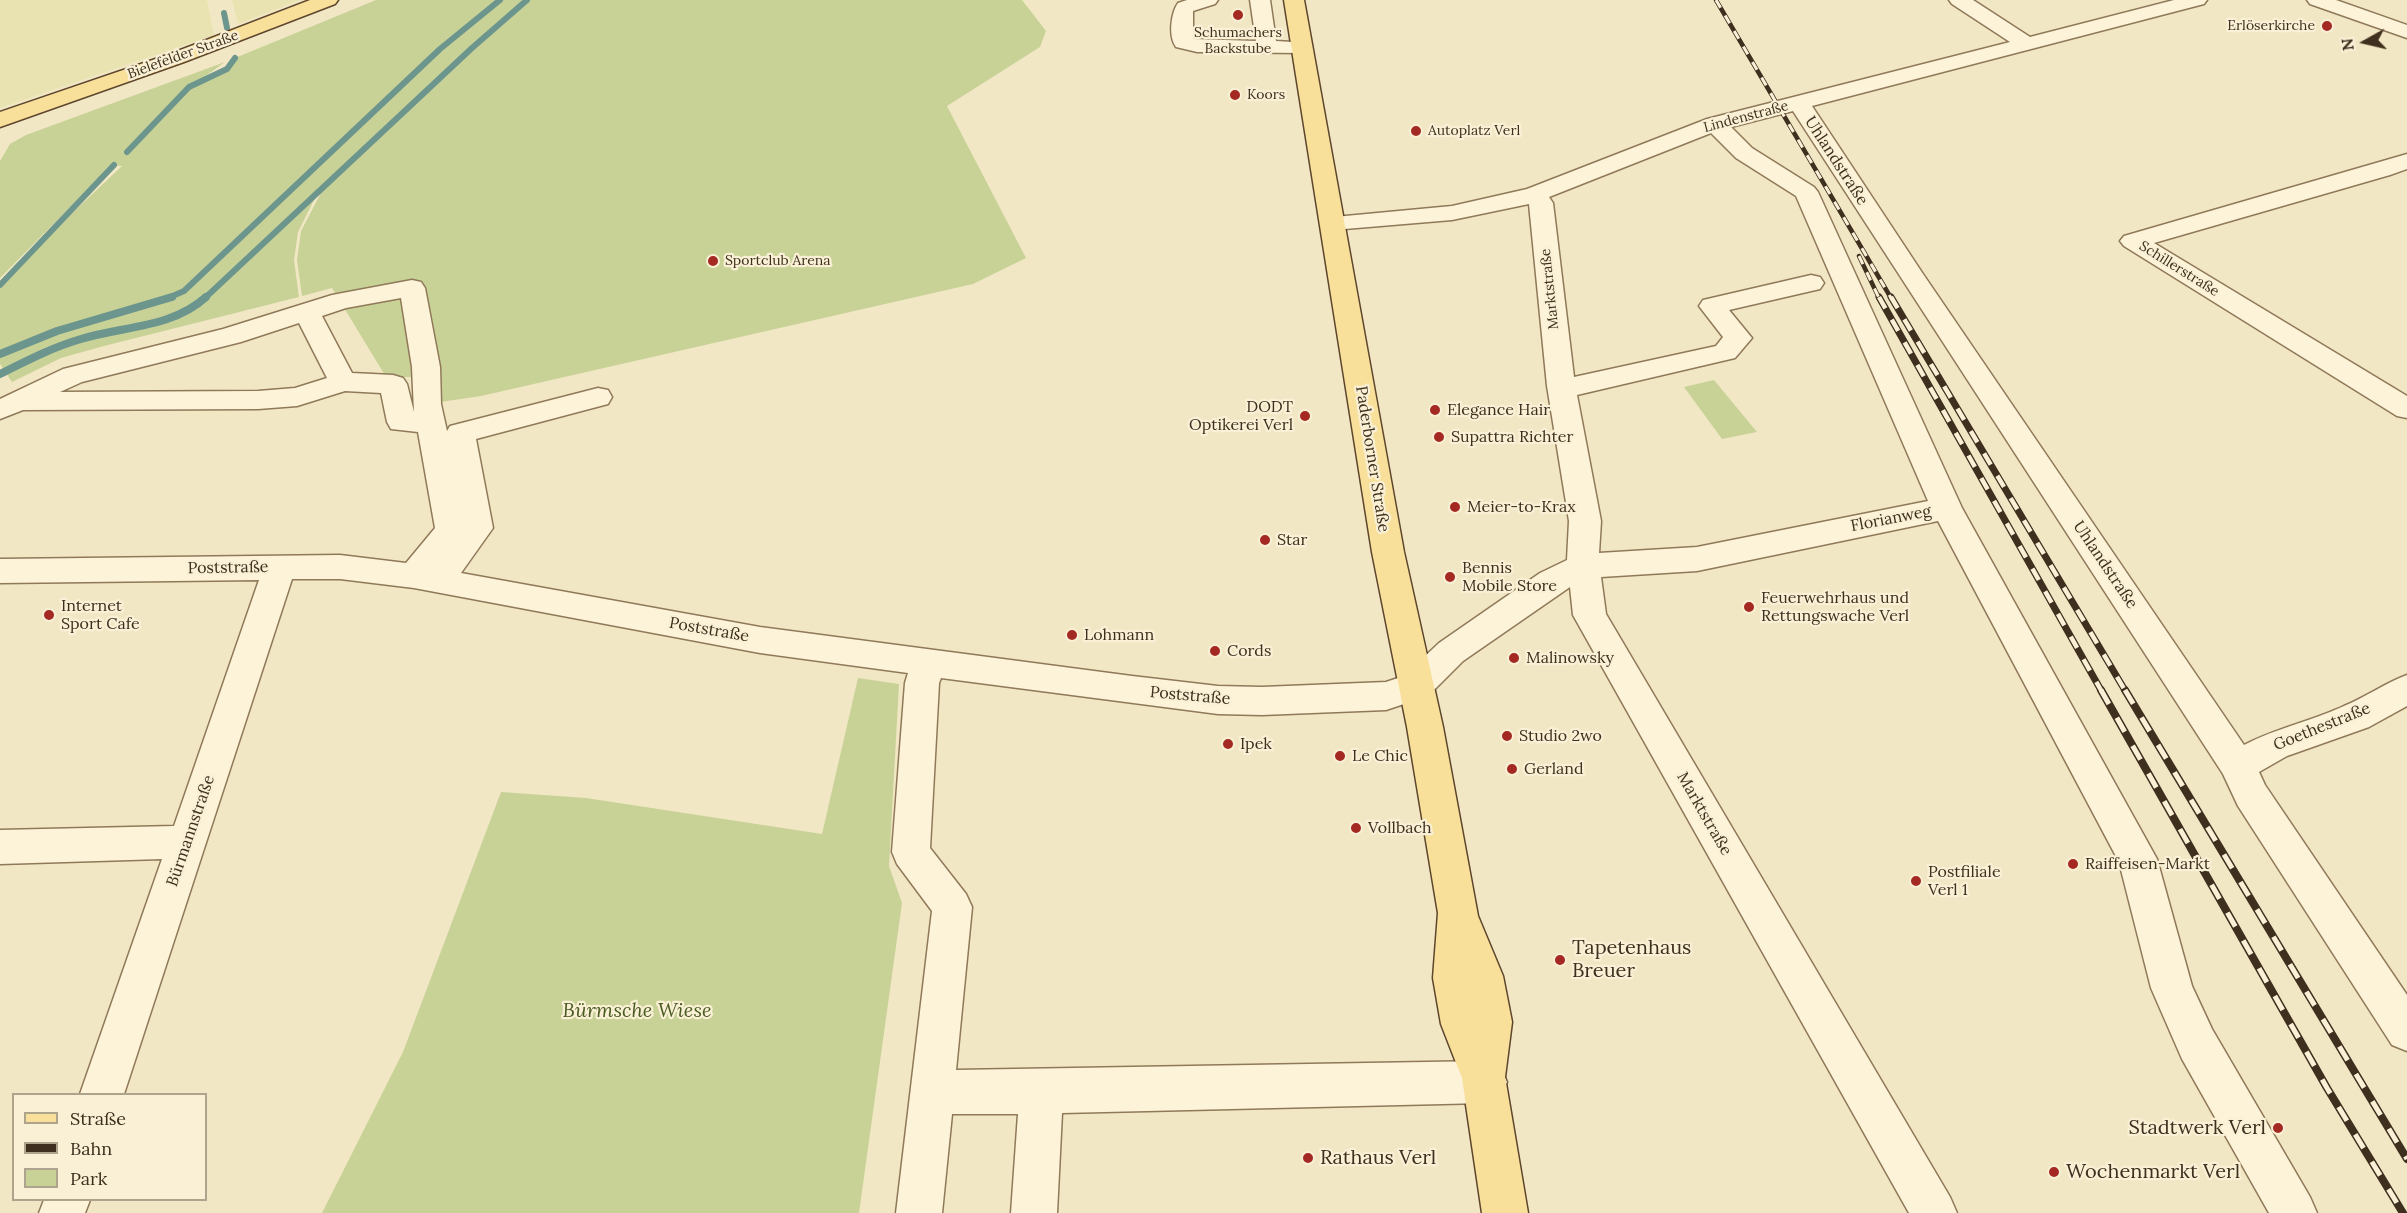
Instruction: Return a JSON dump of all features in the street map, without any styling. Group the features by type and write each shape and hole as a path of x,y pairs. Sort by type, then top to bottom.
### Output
{"main road":[{"name":"Bielefelder Straße","path":"0,120 276,21 328,0"},
{"name":"Paderborner Straße","path":"1294,0 1388,552 1416,686 1458,916 1454,978 1462,1024 1484,1080 1505,1213"},
{"name":"Bielefelder Straße","path":"0,126 38,107"}],"street":[{"path":"1208,0 1185,7 1182,12 1183,43 1197,46 1302,47"},
{"path":"1260,0 1266,47"},
{"path":"1959,0 2029,45"},
{"name":"Lindenstraße","path":"1333,223 1452,213 1534,194 1715,124 2197,0"},
{"path":"2317,0 2407,32"},
{"name":"Uhlandstraße","path":"1798,102 1901,262 2238,766 2251,795 2407,1031"},
{"name":"Florianweg","path":"1416,686 1451,652 1551,582 1583,566 1697,559 1947,508 1806,192 1744,153 1715,124"},
{"name":"Schillerstraße","path":"2407,161 2133,241 2407,410"},
{"path":"2382,170 2407,183"},
{"name":"Marktstraße","path":"1534,194 1541,204 1561,386 1585,520 1583,566 1590,615 1934,1213"},
{"path":"1561,386 1581,386 1725,352 1738,338 1712,306 1811,283"},
{"path":"8,406 73,375 231,336 341,301 412,288 426,367 427,404 451,530 426,578"},
{"path":"307,313 343,381"},
{"path":"8,406 297,397 343,381 393,384 401,422 430,422"},
{"path":"426,578 477,528 460,433 597,396"},
{"path":"1947,508 2138,859 2172,988 2197,1044 2294,1213"},
{"name":"Bürmannstraße","path":"103,1093 279,567"},
{"name":"Poststraße","path":"0,571 340,567 426,578 760,640 1218,700 1262,701 1386,696 1416,686"},
{"path":"920,1213 952,907 911,852 922,683 928,663"},
{"name":"Goethestraße","path":"2238,766 2274,746 2356,717 2407,689"},
{"path":"0,847 187,842"},
{"path":"932,1092 1041,1092 1484,1080"},
{"path":"1034,1213 1041,1092"}],"shaded area":[{"path":"0,0 207,0 214,35 0,108"},
{"path":"232,0 300,0 238,24"}],"green space":[{"path":"376,0 525,0 318,192 298,232 294,260 299,297 61,358 12,382 0,364 0,281 122,166 112,165 0,278 0,161 10,144 26,135 225,62 196,83 227,69 235,58"},
{"path":"528,0 1022,0 1046,31 1040,47 947,106 1026,258 973,284 481,396 427,404 414,377 386,377 332,288 302,296 297,260 301,231 322,191"},
{"path":"1714,380 1757,432 1722,439 1684,387"},
{"name":"Bürmsche Wiese","path":"858,678 899,684 889,866 902,903 859,1213 322,1213 403,1052 501,792 586,798 822,834"}],"waterway":[{"path":"168,298 184,291 440,49 500,0"},
{"path":"205,298 472,48 527,0"},
{"path":"224,13 227,28"},
{"path":"127,152 189,87 227,69 235,58"},
{"path":"0,285 114,165"},
{"path":"0,354 57,331 172,297"},
{"path":"0,374 71,342 146,325 178,315 206,297"}],"railway":[{"path":"1716,0 1891,298"},
{"path":"1859,256 1879,298"},
{"path":"1879,297 2102,692"},
{"path":"1891,297 2126,692"},
{"path":"2101,690 2327,1088 2403,1213"},
{"path":"2125,690 2407,1159"}],"place":[{"name":"Schumachers Backstube","path":"1238,15"},
{"name":"Erlöserkirche","path":"2327,26"},
{"name":"Koors","path":"1235,95"},
{"name":"Autoplatz Verl","path":"1416,131"},
{"name":"Sportclub Arena","path":"713,261"},
{"name":"Elegance Hair","path":"1435,410"},
{"name":"DODT Optikerei Verl","path":"1305,416"},
{"name":"Supattra Richter","path":"1439,437"},
{"name":"Meier-to-Krax","path":"1455,507"},
{"name":"Star","path":"1265,540"},
{"name":"Bennis Mobile Store","path":"1450,577"},
{"name":"Feuerwehrhaus und Rettungswache Verl","path":"1749,607"},
{"name":"Internet Sport Cafe","path":"49,615"},
{"name":"Lohmann","path":"1072,635"},
{"name":"Cords","path":"1215,651"},
{"name":"Malinowsky","path":"1514,658"},
{"name":"Studio 2wo","path":"1507,736"},
{"name":"Ipek","path":"1228,744"},
{"name":"Le Chic","path":"1340,756"},
{"name":"Gerland","path":"1512,769"},
{"name":"Vollbach","path":"1356,828"},
{"name":"Raiffeisen-Markt","path":"2073,864"},
{"name":"Postfiliale Verl 1","path":"1916,881"},
{"name":"Tapetenhaus Breuer","path":"1560,960"},
{"name":"Stadtwerk Verl","path":"2278,1128"},
{"name":"Rathaus Verl","path":"1308,1158"},
{"name":"Wochenmarkt Verl","path":"2054,1172"}]}
